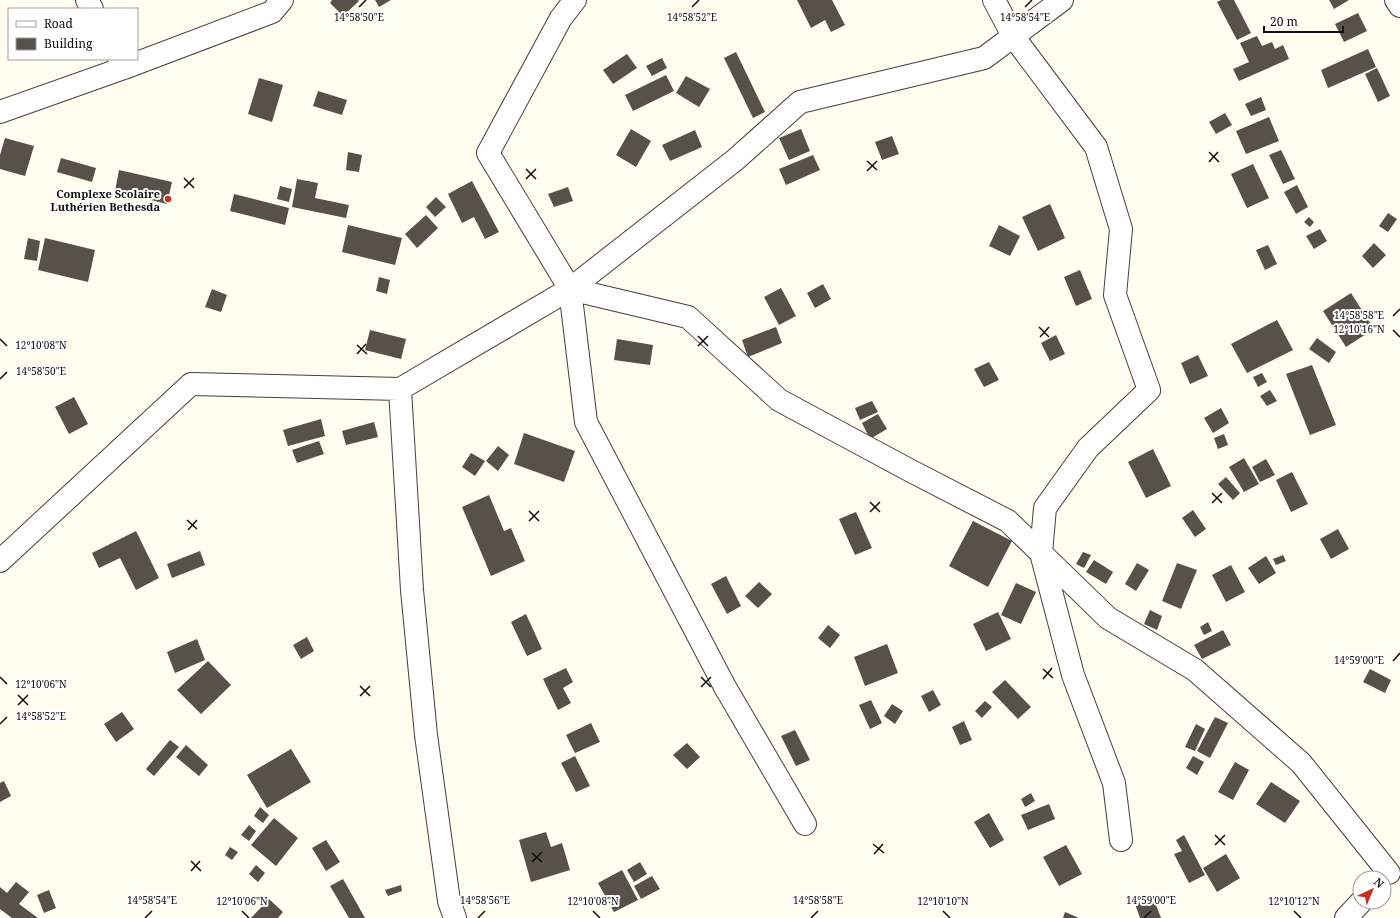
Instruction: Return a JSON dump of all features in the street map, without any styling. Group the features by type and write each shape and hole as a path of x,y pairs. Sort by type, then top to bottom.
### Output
{"street":[{"path":"138,58 272,12 282,0"},
{"path":"575,0 561,18 488,153 570,289 586,422 725,687 805,824"},
{"path":"994,0 1014,36 1096,147 1121,229 1114,295 1149,390 1088,448 1045,508 1041,553 1073,675 1114,783 1121,840"},
{"path":"0,561 191,384 400,389 570,289 735,160 800,102 984,58 1062,0"},
{"path":"1396,0 1400,6"},
{"path":"0,112 133,60"},
{"path":"570,289 688,317 779,400 1008,521 1108,618 1195,670 1301,763 1390,870"},
{"path":"400,389 412,590 426,735 450,901 455,918"},
{"path":"1346,918 1354,910"}],"building":[{"path":"332,0 359,1 343,16 330,3"},
{"path":"375,0 391,0 379,7"},
{"path":"797,0 832,0 845,25 831,32 825,20 811,28"},
{"path":"1221,0 1234,0 1251,33 1237,40 1217,2"},
{"path":"1329,0 1349,0 1334,9"},
{"path":"1358,13 1367,31 1344,42 1335,24"},
{"path":"1257,36 1262,46 1272,42 1275,49 1283,45 1289,59 1239,81 1233,69 1249,62 1240,43"},
{"path":"1368,49 1376,67 1328,88 1321,70"},
{"path":"736,52 765,112 753,118 724,58"},
{"path":"627,54 637,68 613,84 603,70"},
{"path":"662,58 667,68 652,76 646,66"},
{"path":"1377,68 1390,96 1378,102 1365,74"},
{"path":"666,75 674,91 633,111 625,95"},
{"path":"686,76 710,89 699,107 676,93"},
{"path":"259,78 283,85 272,122 248,114"},
{"path":"318,91 347,100 342,115 313,106"},
{"path":"1261,97 1266,110 1251,116 1245,104"},
{"path":"1225,113 1232,125 1216,134 1209,122"},
{"path":"1269,117 1279,141 1246,154 1236,131"},
{"path":"631,129 651,141 636,167 616,155"},
{"path":"801,129 810,151 789,160 779,138"},
{"path":"695,130 702,147 670,161 662,145"},
{"path":"892,136 899,154 882,160 875,142"},
{"path":"5,138 34,146 25,176 0,169 0,155"},
{"path":"1281,150 1295,179 1283,184 1269,155"},
{"path":"348,152 362,155 359,172 346,170"},
{"path":"813,155 820,170 786,185 779,169"},
{"path":"61,158 96,168 92,182 57,172"},
{"path":"1253,164 1269,198 1247,208 1231,174"},
{"path":"119,170 172,182 167,204 115,191"},
{"path":"297,179 318,183 315,198 349,205 346,218 292,207"},
{"path":"472,181 499,232 485,239 474,217 462,223 448,194"},
{"path":"1297,185 1308,207 1296,214 1284,192"},
{"path":"280,186 292,189 289,202 277,199"},
{"path":"568,187 573,201 554,207 548,194"},
{"path":"234,194 289,208 285,225 230,211"},
{"path":"436,197 446,207 435,217 426,207"},
{"path":"1050,204 1065,238 1038,251 1022,217"},
{"path":"1388,213 1397,219 1388,232 1379,226"},
{"path":"426,215 438,228 417,248 405,234"},
{"path":"1309,217 1314,222 1310,227 1304,222"},
{"path":"348,225 402,238 395,265 342,252"},
{"path":"999,225 1020,236 1010,256 989,246"},
{"path":"1320,229 1327,241 1314,249 1306,236"},
{"path":"28,238 40,241 37,261 24,259"},
{"path":"45,238 95,250 88,282 38,270"},
{"path":"1374,243 1386,255 1373,268 1362,256"},
{"path":"1268,245 1277,264 1265,270 1256,250"},
{"path":"1080,270 1092,299 1076,306 1064,277"},
{"path":"379,277 390,280 387,294 376,291"},
{"path":"823,284 831,299 815,308 807,293"},
{"path":"781,288 796,316 779,325 764,297"},
{"path":"212,289 227,295 221,312 205,307"},
{"path":"1351,293 1374,329 1346,347 1323,311"},
{"path":"1277,320 1293,350 1247,373 1231,344"},
{"path":"776,327 782,343 748,357 742,340"},
{"path":"370,330 406,339 401,359 365,350"},
{"path":"1056,335 1065,354 1050,361 1041,343"},
{"path":"1317,338 1336,352 1329,363 1309,349"},
{"path":"617,339 653,345 650,365 614,360"},
{"path":"1198,355 1208,376 1190,384 1181,363"},
{"path":"989,362 999,380 984,387 974,369"},
{"path":"1312,365 1336,425 1310,435 1286,374"},
{"path":"1262,373 1267,382 1258,387 1253,377"},
{"path":"1270,390 1277,401 1267,406 1260,396"},
{"path":"74,397 88,424 69,434 55,407"},
{"path":"872,401 878,412 860,420 855,408"},
{"path":"1221,408 1229,423 1213,433 1204,418"},
{"path":"878,414 887,429 870,439 862,423"},
{"path":"321,419 325,436 288,446 283,430"},
{"path":"374,422 378,437 346,445 342,431"},
{"path":"524,433 575,451 564,482 514,464"},
{"path":"1224,434 1228,445 1218,449 1214,438"},
{"path":"319,441 324,454 297,463 292,450"},
{"path":"498,446 509,455 498,471 486,461"},
{"path":"1153,449 1171,486 1146,498 1128,462"},
{"path":"471,453 485,461 475,476 462,467"},
{"path":"1244,458 1259,484 1244,492 1229,467"},
{"path":"1266,459 1275,475 1260,482 1252,467"},
{"path":"1292,472 1308,504 1291,512 1276,480"},
{"path":"1226,477 1240,493 1233,500 1218,484"},
{"path":"489,495 504,531 511,528 525,561 491,576 462,507"},
{"path":"1193,510 1206,529 1195,537 1182,518"},
{"path":"856,512 872,548 855,555 839,519"},
{"path":"973,521 1012,541 988,587 949,566"},
{"path":"1338,529 1349,549 1331,559 1320,539"},
{"path":"136,531 159,578 136,590 120,558 99,568 92,553"},
{"path":"200,551 205,565 172,578 167,564"},
{"path":"1083,552 1091,555 1084,568 1076,564"},
{"path":"1283,555 1286,561 1276,565 1273,559"},
{"path":"1266,556 1276,573 1259,584 1248,568"},
{"path":"1094,560 1113,572 1106,584 1086,572"},
{"path":"1137,563 1149,570 1136,591 1125,584"},
{"path":"1177,563 1197,570 1181,609 1162,601"},
{"path":"1231,565 1245,592 1226,602 1212,575"},
{"path":"726,576 741,606 727,614 711,584"},
{"path":"759,582 772,594 758,608 745,596"},
{"path":"1016,583 1036,592 1021,624 1001,615"},
{"path":"1150,610 1162,616 1157,630 1144,624"},
{"path":"998,612 1011,639 986,651 973,624"},
{"path":"526,614 542,649 527,656 511,622"},
{"path":"1208,622 1212,631 1204,635 1200,627"},
{"path":"828,625 840,635 830,648 818,638"},
{"path":"1223,630 1231,645 1202,659 1194,645"},
{"path":"307,637 314,651 301,659 293,645"},
{"path":"197,639 205,660 175,673 167,652"},
{"path":"887,644 898,673 865,686 854,657"},
{"path":"208,661 231,685 201,714 177,690"},
{"path":"566,668 573,682 563,688 571,703 558,710 543,679"},
{"path":"1370,669 1391,680 1385,693 1363,682"},
{"path":"1005,680 1031,707 1018,719 992,692"},
{"path":"933,690 941,705 929,712 921,696"},
{"path":"871,700 882,723 870,729 859,705"},
{"path":"985,701 992,707 982,718 975,711"},
{"path":"892,704 903,711 895,724 884,716"},
{"path":"122,712 134,729 116,742 104,724"},
{"path":"1215,717 1228,723 1210,758 1197,751"},
{"path":"964,721 972,740 960,745 952,727"},
{"path":"591,723 600,742 575,753 566,735"},
{"path":"1196,724 1205,729 1195,751 1185,747"},
{"path":"795,730 810,760 796,766 781,736"},
{"path":"170,740 179,747 154,776 146,769"},
{"path":"687,743 700,757 687,769 673,755"},
{"path":"186,745 208,765 199,776 176,757"},
{"path":"291,749 311,782 267,808 247,775"},
{"path":"575,756 590,786 576,792 561,763"},
{"path":"1193,756 1204,762 1197,775 1186,768"},
{"path":"1235,762 1249,770 1233,800 1218,792"},
{"path":"4,781 11,796 0,802 0,783"},
{"path":"1271,782 1300,801 1285,823 1256,804"},
{"path":"1031,793 1035,801 1025,807 1021,799"},
{"path":"1049,804 1055,819 1028,830 1021,815"},
{"path":"260,807 269,815 263,823 254,816"},
{"path":"989,813 1004,840 990,848 974,822"},
{"path":"274,818 298,838 276,866 251,845"},
{"path":"249,825 256,831 249,841 241,835"},
{"path":"546,832 551,847 562,843 570,870 531,882 519,840"},
{"path":"1184,835 1205,875 1189,883 1174,854 1182,851 1176,840"},
{"path":"326,840 340,862 326,871 312,848"},
{"path":"1066,845 1082,874 1059,886 1043,857"},
{"path":"230,847 238,852 232,860 225,855"},
{"path":"1226,854 1240,878 1217,892 1203,868"},
{"path":"640,862 647,874 634,882 627,870"},
{"path":"256,865 265,873 258,882 249,874"},
{"path":"622,870 638,900 614,912 598,883"},
{"path":"652,876 660,889 641,899 634,886"},
{"path":"343,879 365,918 349,918 330,886"},
{"path":"16,882 29,892 19,904 38,918 12,918 0,909 0,887 7,893"},
{"path":"401,885 402,891 388,896 385,890"},
{"path":"49,890 56,908 44,913 37,895"},
{"path":"1153,897 1161,918 1140,918 1135,904"},
{"path":"269,899 283,912 278,918 251,918"},
{"path":"1065,912 1079,918 1063,918"}],"place":[{"name":"Complexe Scolaire Luthérien Bethesda","path":"168,199"}]}
